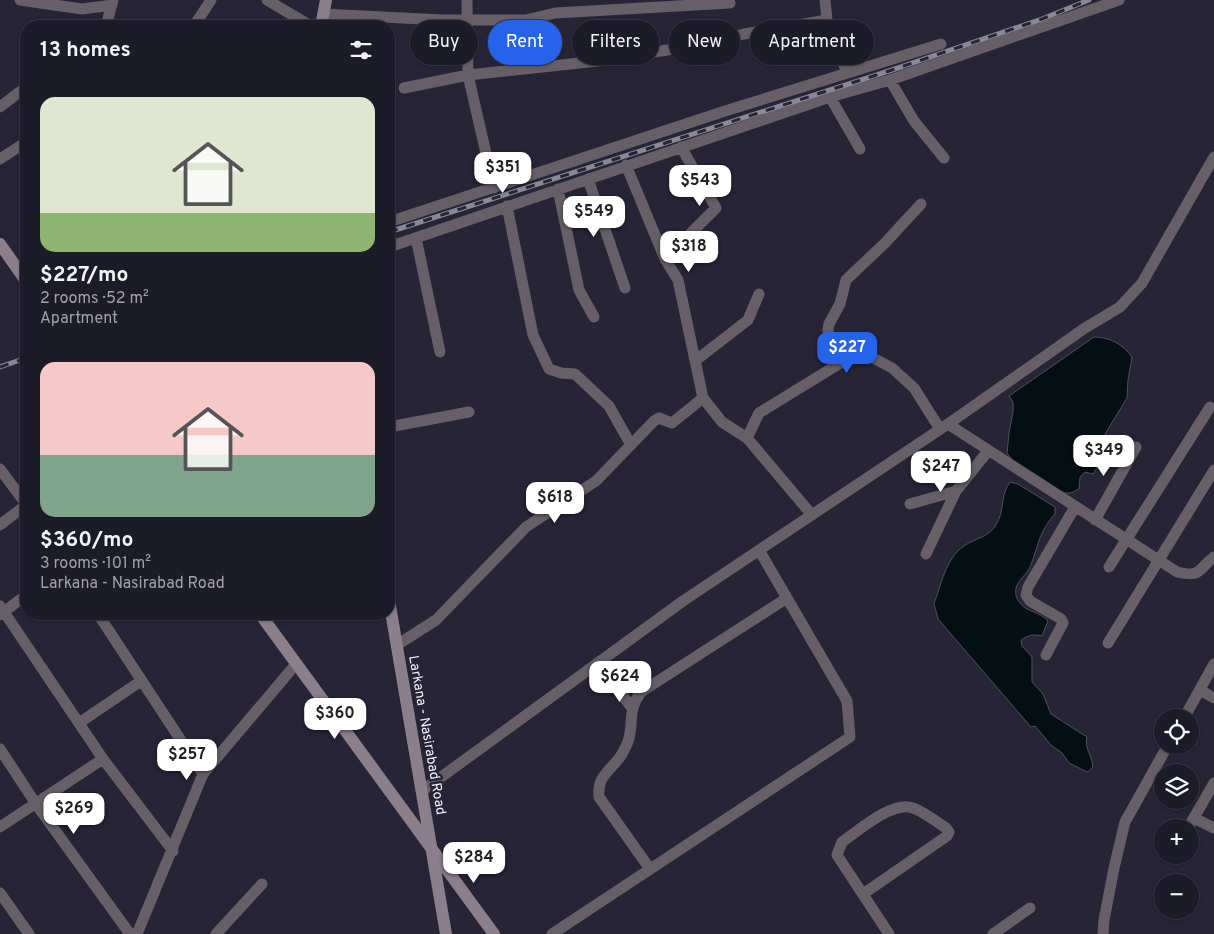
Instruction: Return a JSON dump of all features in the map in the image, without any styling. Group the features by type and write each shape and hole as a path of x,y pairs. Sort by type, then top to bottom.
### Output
{"main road":[{"path":"322,20 326,0"},
{"path":"0,244 20,272"},
{"path":"264,620 494,934"},
{"name":"Larkana - Nasirabad Road","path":"393,620 446,934"}],"street":[{"path":"20,0 82,9 113,2 108,20"},
{"path":"198,20 211,0"},
{"path":"268,0 301,20"},
{"path":"466,0 467,20"},
{"path":"478,20 526,20 555,13 730,3 729,0"},
{"path":"825,0 827,20"},
{"path":"395,245 830,97 890,80 1119,0"},
{"path":"322,20 410,20"},
{"path":"404,88 468,75 607,60 703,44 750,33"},
{"path":"395,220 716,114 941,44"},
{"path":"468,65 468,75 494,188"},
{"path":"844,65 847,72"},
{"path":"890,80 914,121 944,158"},
{"path":"0,107 20,92"},
{"path":"830,97 860,149"},
{"path":"0,159 20,146"},
{"path":"665,259 716,208 682,147"},
{"path":"422,791 683,601 944,427 1085,328 1120,307 1142,283 1214,157"},
{"path":"626,165 665,259 678,280 703,398 722,422 747,438 812,515"},
{"path":"588,179 625,288"},
{"path":"558,189 579,290 594,317"},
{"path":"844,360 829,337 828,330 829,324 840,304 846,280 885,243 921,204"},
{"path":"506,206 533,335 549,368 561,373 575,374 609,406 631,445"},
{"path":"416,238 440,352"},
{"path":"695,361 748,320 759,294"},
{"path":"747,438 759,413 860,351 892,368 914,388 944,427 988,451 1177,572 1187,574 1200,572 1214,556"},
{"path":"397,645 436,620 526,527 596,481 654,420 659,418 672,423 703,398"},
{"path":"1109,568 1210,407"},
{"path":"395,426 469,412"},
{"path":"1095,520 1136,447"},
{"path":"926,554 956,492 988,451"},
{"path":"0,469 20,497"},
{"path":"1108,643 1214,470"},
{"path":"910,504 956,492"},
{"path":"1046,656 1063,623 1061,619 1030,601 1026,594 1028,587 1075,507"},
{"path":"0,525 20,510"},
{"path":"552,934 850,737 847,701 759,550"},
{"path":"650,869 599,797 598,787 602,777 620,757 628,741 632,708 635,700 641,692 787,598"},
{"path":"20,599 1,611 103,760 173,851"},
{"path":"102,620 203,774"},
{"path":"598,663 632,708"},
{"path":"137,934 173,851 203,774 296,664"},
{"path":"1189,709 1214,664"},
{"path":"79,723 142,680"},
{"path":"1200,690 1214,698"},
{"path":"1,751 36,804 130,934"},
{"path":"1103,934 1114,868 1125,822 1163,754"},
{"path":"0,827 103,760"},
{"path":"1193,819 1214,783"},
{"path":"863,894 947,836 949,832 946,828 912,808 904,806 892,808 842,842 837,855 889,934"},
{"path":"1199,825 1214,828"},
{"path":"216,934 262,884"},
{"path":"0,893 29,934"},
{"path":"993,934 1030,908"}],"shaded area":[{"path":"1094,337 1105,338 1115,342 1132,357 1127,398 1105,434 1104,456 1093,474 1085,472 1080,477 1079,489 1071,493 1062,493 1015,464 1007,453 1013,412 1013,402 1009,396"},
{"path":"1010,482 1018,484 1055,507 1055,514 1045,528 1029,569 1018,583 1016,590 1017,598 1023,606 1048,621 1042,636 1031,635 1021,640 1022,646 1032,657 1032,682 1043,694 1051,714 1087,737 1086,741 1093,767 1088,772 1069,763 1062,753 1051,745 1035,726 1031,727 938,619 934,604 948,565 964,546 989,533 996,525 1001,514 1005,492"}],"railway":[{"path":"395,230 892,70 1042,19 1089,0"},
{"path":"0,367 20,360"}]}
